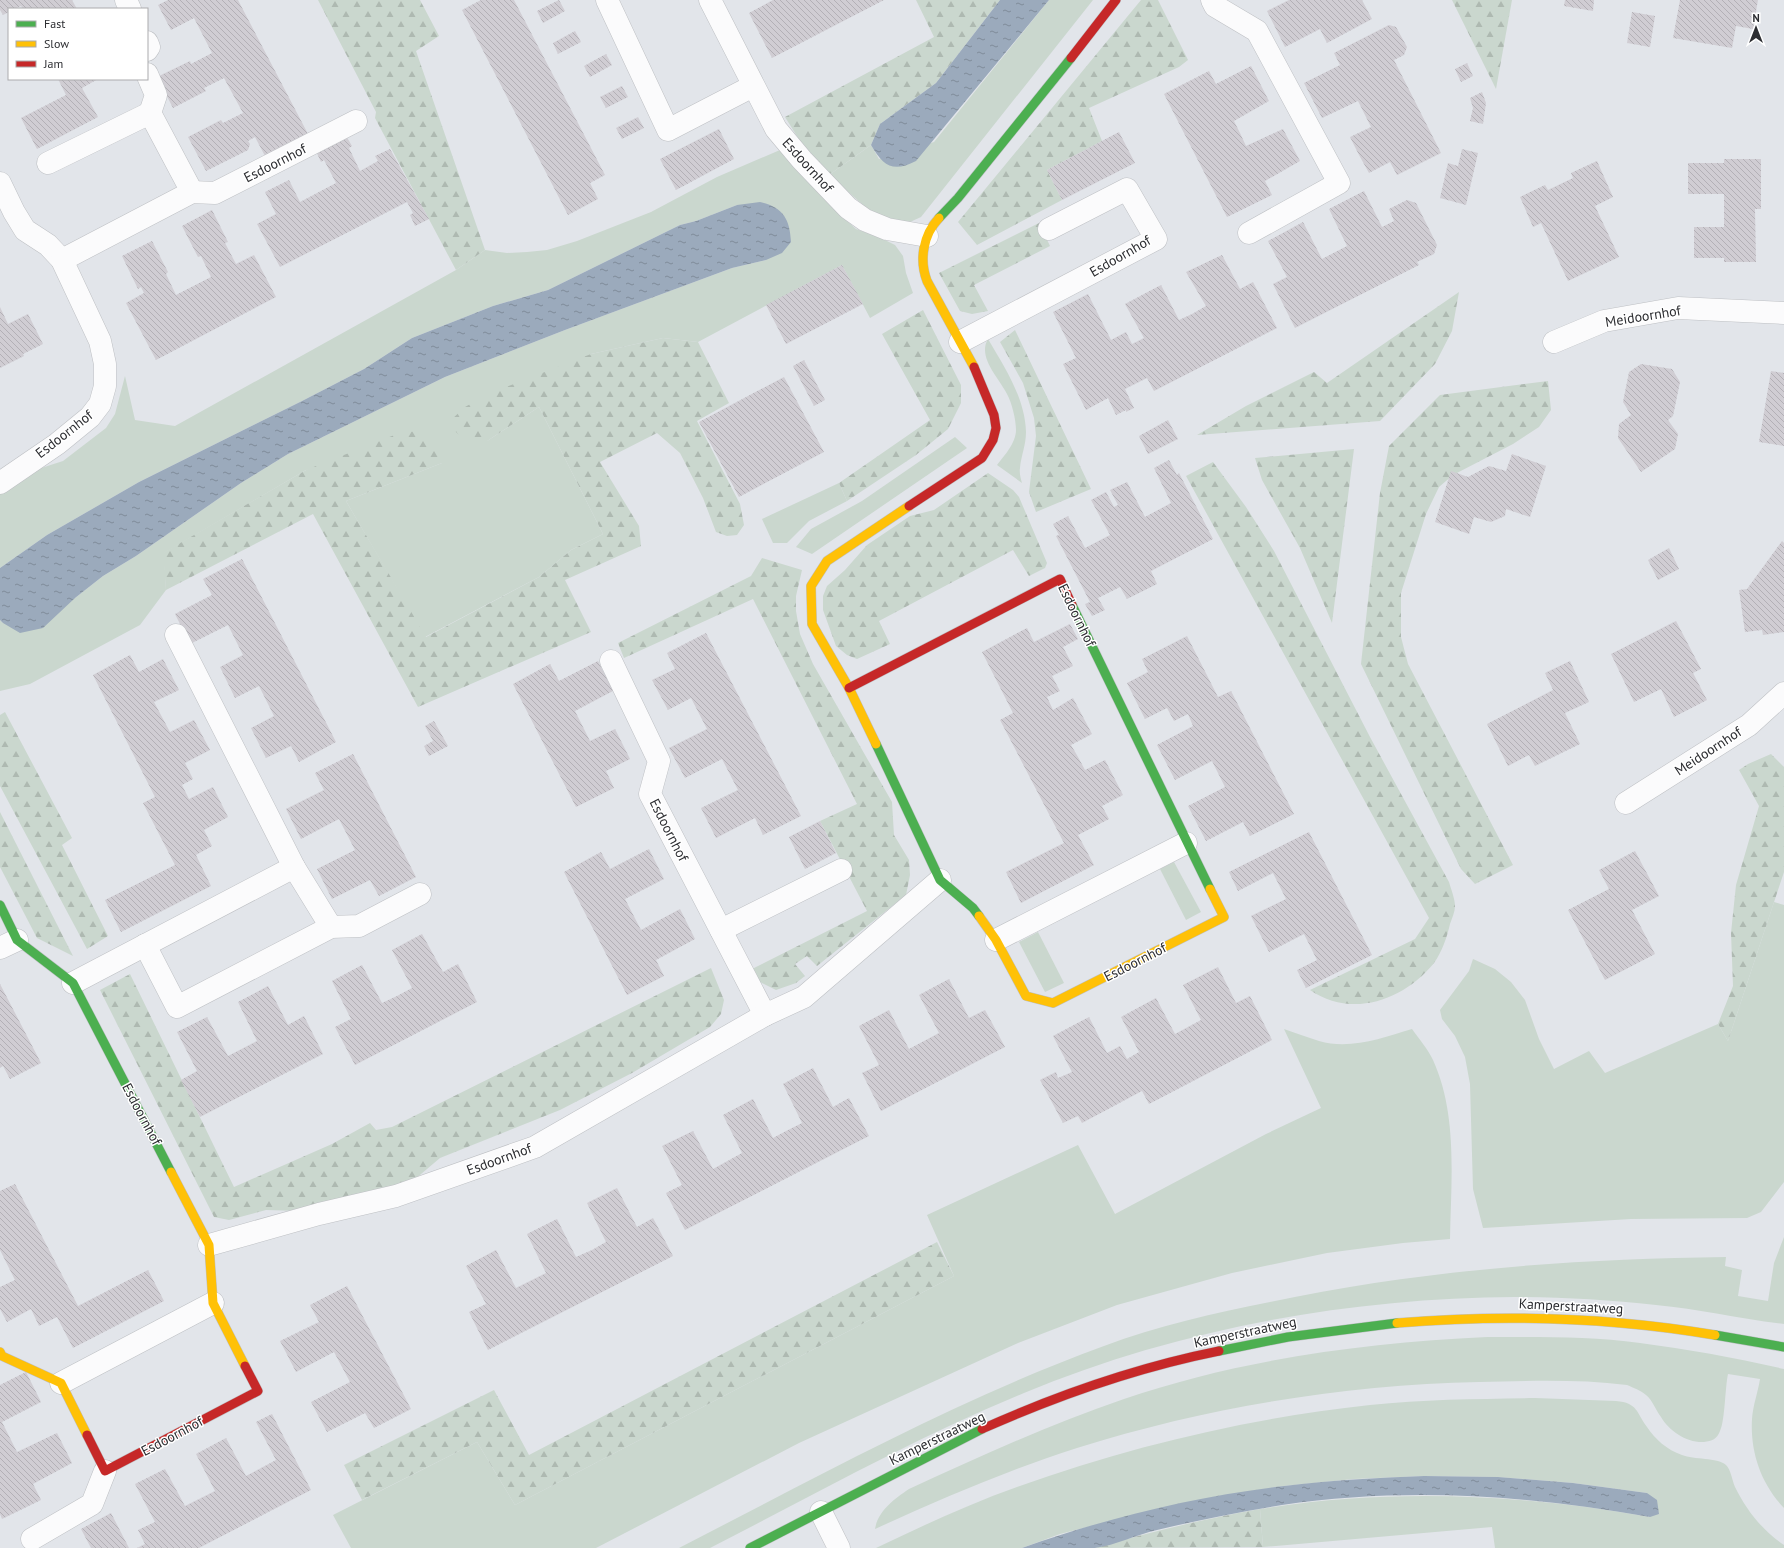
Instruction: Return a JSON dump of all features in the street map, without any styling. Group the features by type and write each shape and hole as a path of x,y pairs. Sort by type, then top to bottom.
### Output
{"street":[{"name":"Esdoornhof","path":"710,0 776,128 802,160 848,208 865,220 887,229 927,236"},
{"name":"Esdoornhof","path":"849,688 1060,579 1186,843 1224,917 1053,1003 1026,996 996,940 974,908 940,880 849,688 812,624 810,586 827,561 982,458 992,443 996,428 995,412 923,270 922,258 927,236 935,222 958,198 1116,0"},
{"path":"1212,0 1215,6 1257,32 1339,183 1249,233"},
{"path":"611,1 668,130 753,86"},
{"path":"48,163 150,113 156,95 148,76"},
{"path":"62,260 192,192 150,113"},
{"name":"Esdoornhof","path":"192,192 215,194 356,121"},
{"name":"Esdoornhof","path":"0,184 7,216 48,245 62,260 100,341 105,364 103,392 100,404 90,417 56,444 0,483"},
{"name":"Esdoornhof","path":"960,342 1156,239 1127,189 1049,229"},
{"name":"Meidoornhof","path":"1554,342 1604,321 1678,308 1784,313"},
{"path":"176,635 294,867 331,927"},
{"name":"Esdoornhof","path":"611,661 659,761 650,794 765,1015"},
{"name":"Meidoornhof","path":"1626,803 1749,725 1784,693"},
{"path":"996,940 1186,843"},
{"path":"73,983 294,867"},
{"path":"721,930 841,870"},
{"name":"Esdoornhof","path":"209,1245 319,1214 396,1196 535,1147 765,1015 804,996 940,880"},
{"path":"144,946 177,1007 331,927 359,926 420,894"},
{"name":"Esdoornhof","path":"0,905 8,944 73,983 209,1245 213,1304 258,1391 105,1471"},
{"path":"61,1383 213,1304"},
{"name":"Kamperstraatweg","path":"750,1548 990,1426 1066,1396 1141,1371 1216,1351 1292,1335 1370,1324 1438,1319 1522,1317 1598,1320 1674,1327 1784,1347"},
{"path":"0,1352 2,1356 61,1383 105,1471 92,1504 32,1539"},
{"path":"820,1512 839,1548"}],"green space":[{"path":"318,0 420,0 439,36 416,51 485,250 456,270 375,118 376,112"},
{"path":"916,0 1000,0 936,83 880,124 871,145 829,175 800,141 785,117 934,37"},
{"path":"1049,0 1093,0 921,217 910,222 899,221 871,212 829,175 871,145 879,159 934,142"},
{"path":"1141,0 1158,0 1188,60 1179,67 1089,108 1102,141 1047,170 1062,200 977,245 958,222"},
{"path":"1452,0 1512,0 1496,89"},
{"path":"780,150 834,209 856,229 879,237 895,245 903,256 906,273 913,293 870,318 842,265 698,342 663,338 591,354 487,441 539,407 603,534 571,550 539,577 425,637 346,501 442,463 306,470 164,553 166,590 140,625 30,684 0,691 0,620 3,623 75,598 103,576 136,556 241,483 288,454 445,377 565,330 732,268 766,260 737,205 696,221 680,225 548,290 493,306 412,338 364,369 139,482 47,535 0,568 0,494 32,471 63,461 106,428 115,414 125,376 135,420 175,426 456,270 485,250 507,253 527,252 547,250 577,241 651,212 717,177"},
{"path":"1039,223 1050,246 974,285 988,311 972,314 960,311 939,273"},
{"path":"1459,292 1452,331 1435,364 1380,421 1197,435 1246,406 1314,372 1327,383"},
{"path":"923,310 961,385 961,403 948,429 916,455 847,501 839,483 930,420 882,334"},
{"path":"1015,330 1091,489 1036,512 1029,492 1036,436 1034,418 1023,383 1000,342"},
{"path":"663,338 698,342 729,403 697,421 740,504 744,525 737,535 727,536 716,532 703,498 680,453 657,433 600,462 639,526 641,546 565,580 591,632 418,707 313,514 166,590 163,553 306,470 402,432 425,431 442,463 346,501 426,637 539,577 571,550 603,534 539,407 487,441 465,441 456,432 451,420 465,407 488,394 591,354"},
{"path":"988,339 1013,384 1025,419 1026,432 1020,470 1022,483 997,465 1014,440 1016,426 1009,398 987,360 985,346"},
{"path":"1548,381 1551,410 1539,427 1513,444 1453,475 1439,487 1426,514 1401,593 1401,637 1408,664 1513,865 1475,884 1461,869 1361,664 1380,493 1389,446 1440,395"},
{"path":"955,437 967,448 812,554 796,547 811,529 862,501"},
{"path":"1354,449 1332,623 1300,548 1262,480 1255,458"},
{"path":"1213,462 1246,507 1274,551 1370,737 1449,882 1453,894 1455,906 1454,913 1444,944 1434,963 1422,976 1408,987 1393,995 1376,1001 1360,1004 1343,1003 1326,999 1310,990 1415,939 1429,918 1186,476"},
{"path":"988,473 1013,490 1019,497 1047,563 1045,568 1029,576 1013,550 879,621 890,644 857,659 847,655 836,646 823,610 823,596 827,586 845,570 867,545 910,516 934,510"},
{"path":"839,483 847,501 809,521 787,543 773,543 762,519"},
{"path":"762,558 802,570 796,596 796,611 800,634 813,664 892,802 894,835 909,860 910,875 906,895 817,966 807,956 795,964 805,976 796,983 776,990 758,981 752,969 867,911 820,821 857,804 753,599 624,658 618,643 751,576"},
{"path":"5,712 72,838 62,845 108,936 87,949 0,786 0,715"},
{"path":"1771,754 1784,767 1784,872 1728,1041 1718,1024 1733,986 1731,933 1736,885 1759,806 1739,770 1748,764"},
{"path":"0,812 73,956 37,938 0,867"},
{"path":"1174,862 1201,912 1186,920 1160,869"},
{"path":"1774,902 1784,905 1784,1182 1761,1212 1747,1218 1631,1219 1483,1228 1473,1189 1470,1084 1465,1057 1455,1036 1442,1019 1440,1010 1469,971 1473,959 1495,969 1511,982 1525,1000 1539,1039 1554,1069 1589,1051 1605,1073 1718,1024 1728,1041"},
{"path":"1038,932 1064,983 1045,992 1019,942"},
{"path":"711,968 724,1000 721,1014 710,1027 632,1073 560,1110 440,1158 414,1180 299,1211 266,1210 229,1220 214,1217 100,990 130,974 234,1187 332,1144 370,1123 376,1130 392,1127"},
{"path":"1284,1029 1319,1041 1354,1044 1412,1029 1433,1060 1441,1081 1446,1103 1450,1126 1452,1171 1450,1239 1403,1243 1327,1253 1232,1273 1117,1305 1018,1343 799,1443 596,1548 351,1548 333,1515 477,1442 515,1505 954,1276 927,1215 1078,1145 1115,1214 1266,1134 1321,1108"},
{"path":"1784,1237 1784,1324 1638,1303 1567,1298 1515,1297 1389,1303 1265,1321 1142,1351 1082,1371 1024,1393 905,1447 710,1548 679,1548 888,1440 995,1390 1104,1346 1165,1326 1249,1306 1383,1282 1496,1268 1610,1260 1726,1257 1725,1266 1742,1270 1738,1296 1768,1301 1774,1263"},
{"path":"937,1242 954,1276 515,1505 477,1442 362,1500 344,1465 494,1390 529,1455"},
{"path":"1487,1337 1564,1337 1621,1341 1694,1351 1784,1369 1784,1508 1769,1489 1763,1478 1755,1455 1752,1419 1760,1379 1728,1374 1722,1426 1716,1438 1707,1442 1698,1442 1679,1435 1664,1422 1652,1402 1644,1393 1627,1385 1572,1381 1479,1382 1428,1384 1327,1393 1226,1410 1176,1421 1077,1448 1000,1475 875,1529 879,1517 883,1511 892,1501 909,1489 1015,1441 1069,1419 1168,1385 1258,1363 1303,1355 1395,1344"},
{"path":"1535,1398 1616,1401 1633,1406 1654,1436 1671,1450 1687,1457 1722,1462 1726,1465 1735,1487 1750,1512 1769,1533 1784,1545 1784,1548 1495,1548 1492,1527 1263,1547 1260,1509 1309,1502 1358,1498 1455,1496 1504,1499 1601,1509 1650,1517 1647,1493 1573,1483 1498,1477 1424,1476 1354,1479 1284,1486 1214,1497 1146,1512 1060,1534 1022,1548 876,1548 963,1508 1017,1487 1060,1472 1147,1446 1236,1426 1370,1405 1432,1400"},
{"path":"1260,1509 1263,1547 1095,1548 1177,1526"}],"water":[{"path":"1000,0 1049,0 916,161 901,167 895,167 884,162 871,145 880,124 936,83"},
{"path":"760,202 768,204 780,211 787,221 791,242 782,253 766,260 732,268 565,330 445,377 288,454 241,483 136,556 103,576 75,598 43,628 20,633 0,620 0,568 47,535 139,482 364,369 412,338 493,306 548,290 680,225 696,221 737,205"},
{"path":"1424,1476 1498,1477 1573,1483 1647,1493 1657,1500 1659,1514 1650,1517 1558,1503 1466,1496 1374,1496 1328,1499 1235,1513 1141,1534 1111,1545 1095,1548 1022,1548 1119,1518 1185,1502 1251,1490 1319,1482"}],"building":[{"path":"0,0 72,0 76,8 22,8 21,6 16,8 8,8 8,12 3,15 0,10"},
{"path":"168,0 238,0 308,134 265,156 255,137 248,141 250,144 248,150 206,171 188,137 221,120 223,123 243,113 224,78 204,88 206,91 173,108 157,77 190,61 191,64 212,53 194,18 171,30 158,5"},
{"path":"481,0 514,0 605,175 590,183 598,199 568,215 462,10"},
{"path":"559,0 565,11 543,23 537,11"},
{"path":"773,0 884,0 772,58 749,13"},
{"path":"1289,0 1362,0 1372,19 1327,43 1320,29 1285,47 1267,11"},
{"path":"1565,0 1594,0 1593,11 1564,6"},
{"path":"1680,0 1758,0 1753,29 1736,26 1732,48 1673,38"},
{"path":"1632,12 1655,16 1650,47 1627,43"},
{"path":"1389,25 1396,27 1407,47 1404,55 1394,60 1441,153 1397,175 1390,162 1369,173 1359,155 1350,137 1371,127 1358,101 1322,118 1304,83 1340,65 1334,53"},
{"path":"575,31 581,42 558,54 553,43"},
{"path":"606,54 612,65 590,77 584,66"},
{"path":"1467,63 1473,76 1461,82 1455,69"},
{"path":"1251,66 1269,101 1234,121 1246,146 1283,129 1300,161 1265,181 1272,195 1227,217 1164,94 1209,71 1216,84"},
{"path":"58,80 96,80 82,88 98,117 37,149 21,118 66,95"},
{"path":"622,86 628,97 606,108 600,97"},
{"path":"1482,92 1486,103 1483,124 1470,121 1473,108 1470,98"},
{"path":"638,117 644,128 622,139 616,128"},
{"path":"719,129 734,159 676,190 660,159"},
{"path":"1119,132 1135,163 1062,200 1047,170"},
{"path":"345,134 352,146 349,148 360,171 378,161 375,156 390,149 429,219 415,226 410,215 413,213 407,202 280,267 257,224 276,214 265,192 289,180 300,202 336,183 324,160 321,162 315,149"},
{"path":"1462,149 1478,153 1466,205 1440,198 1448,163 1458,166"},
{"path":"1724,159 1761,159 1761,209 1755,209 1756,262 1724,262 1724,258 1694,258 1694,227 1724,227 1724,194 1688,194 1688,163 1724,163"},
{"path":"1597,161 1613,197 1595,206 1619,257 1568,281 1541,223 1533,227 1520,197 1545,185 1548,190 1573,178 1571,173"},
{"path":"1364,191 1382,227 1394,221 1389,209 1407,200 1416,203 1437,245 1434,254 1417,262 1419,265 1295,328 1273,284 1287,277 1268,241 1303,222 1322,259 1347,246 1329,209"},
{"path":"212,210 228,242 225,243 236,264 254,255 276,297 156,360 126,303 144,293 141,287 138,289 122,256 152,241 168,272 166,274 176,295 211,277 201,256 198,257 182,226"},
{"path":"1222,255 1240,289 1253,282 1277,328 1154,391 1147,378 1125,389 1134,408 1126,412 1126,410 1116,415 1108,398 1086,410 1063,364 1076,358 1053,312 1088,294 1111,340 1126,332 1132,344 1144,338 1125,304 1161,285 1179,320 1192,314 1206,306 1186,272"},
{"path":"842,265 863,304 786,344 766,305"},
{"path":"0,307 8,324 28,314 43,344 23,354 24,356 0,368"},
{"path":"804,360 825,400 814,406 793,366"},
{"path":"1641,364 1672,369 1680,382 1673,416 1668,420 1678,434 1675,449 1641,472 1618,438 1619,424 1631,415 1623,402 1629,372"},
{"path":"1771,371 1784,373 1784,446 1759,442"},
{"path":"784,377 824,452 739,497 699,422"},
{"path":"1168,420 1178,439 1148,454 1139,436"},
{"path":"1512,454 1546,466 1530,517 1506,509 1505,516 1491,522 1474,517 1469,534 1435,522 1451,471 1468,477 1489,466 1506,471"},
{"path":"1169,460 1177,475 1179,473 1213,539 1151,571 1157,584 1127,599 1120,587 1098,598 1105,610 1092,616 1085,604 1090,602 1056,536 1059,535 1053,524 1068,516 1085,548 1110,535 1091,500 1106,492 1114,507 1118,505 1110,490 1127,482 1145,517 1171,503 1154,468"},
{"path":"1782,541 1784,543 1784,632 1763,635 1762,630 1745,632 1739,590 1747,589"},
{"path":"1669,548 1679,569 1658,580 1648,560"},
{"path":"242,559 336,742 299,762 291,746 266,758 251,728 274,716 259,686 235,698 220,667 243,655 228,625 190,644 175,614 212,595 203,579"},
{"path":"1676,621 1701,669 1693,673 1707,700 1674,717 1661,689 1634,702 1611,654"},
{"path":"1070,624 1078,639 1063,647 1073,666 1052,676 1060,691 1047,697 1053,710 1073,698 1092,734 1071,745 1085,770 1105,760 1123,795 1102,806 1109,819 1078,835 1094,865 1021,903 1006,872 1064,843 1000,720 1013,713 982,652 1027,628 1034,642"},
{"path":"706,633 801,816 763,835 755,818 716,838 701,808 738,790 722,759 685,778 669,748 707,729 691,698 668,710 652,680 675,669 667,653"},
{"path":"1187,636 1218,697 1231,691 1294,814 1250,836 1243,822 1206,841 1188,806 1225,787 1212,761 1175,780 1157,745 1193,726 1188,714 1174,721 1167,708 1145,719 1127,683 1148,672 1142,659"},
{"path":"130,655 139,672 163,659 179,690 154,702 170,732 194,720 210,750 185,763 193,779 182,785 189,799 213,787 228,817 204,830 212,846 196,855 211,886 121,932 105,900 175,865 143,803 155,797 93,675"},
{"path":"598,661 613,691 575,711 590,741 615,729 630,759 606,771 614,788 576,807 513,684 550,664 559,681"},
{"path":"1570,661 1589,702 1565,713 1580,744 1535,766 1529,755 1508,766 1487,724 1553,690 1545,673"},
{"path":"434,721 448,746 429,756 424,746 433,741 425,726"},
{"path":"353,754 416,877 379,896 370,880 332,899 317,869 355,850 339,819 301,839 286,809 324,790 315,773"},
{"path":"820,821 836,853 805,869 789,837"},
{"path":"1309,832 1372,955 1306,988 1297,970 1317,960 1304,934 1269,952 1251,916 1286,899 1273,873 1238,891 1229,872"},
{"path":"649,849 664,879 625,899 641,930 680,909 695,939 656,960 664,976 627,995 564,872 601,852 610,869"},
{"path":"1635,851 1659,896 1632,910 1655,954 1605,980 1568,910 1609,889 1599,870"},
{"path":"422,934 443,972 458,964 477,1002 355,1065 335,1027 351,1019 332,981 362,965 382,1003 397,996 412,988 392,950"},
{"path":"1218,967 1236,1003 1250,996 1272,1040 1149,1104 1142,1091 1082,1123 1078,1116 1063,1123 1040,1080 1056,1072 1058,1078 1072,1072 1053,1036 1089,1017 1107,1053 1120,1046 1127,1059 1139,1052 1121,1017 1156,998 1175,1034 1201,1020 1183,985"},
{"path":"949,979 969,1018 985,1010 1005,1047 881,1111 862,1073 879,1065 859,1026 889,1010 909,1049 939,1033 919,995"},
{"path":"0,984 41,1063 10,1079 3,1066 0,1068"},
{"path":"268,986 288,1025 304,1016 323,1054 200,1117 181,1080 197,1071 177,1032 207,1017 228,1056 257,1041 238,1002"},
{"path":"813,1068 833,1107 849,1098 869,1136 685,1230 666,1193 682,1185 662,1146 693,1131 713,1169 742,1153 723,1115 753,1099 773,1138 802,1123 783,1084"},
{"path":"15,1184 78,1306 148,1270 164,1301 73,1348 57,1317 39,1326 31,1309 7,1322 0,1309 0,1287 15,1280 0,1250 0,1191"},
{"path":"617,1188 637,1227 653,1218 673,1256 488,1350 469,1312 486,1304 466,1266 496,1250 516,1288 546,1273 527,1234 557,1219 576,1257 592,1250 606,1242 587,1203"},
{"path":"347,1286 411,1409 374,1428 365,1413 327,1432 311,1402 350,1382 334,1352 296,1372 280,1341 319,1322 310,1305"},
{"path":"26,1372 41,1402 2,1422 17,1452 57,1433 72,1463 33,1484 41,1500 2,1519 0,1514 0,1385"},
{"path":"272,1414 311,1490 199,1548 137,1548 145,1544 138,1530 155,1522 135,1484 165,1469 185,1506 215,1491 196,1454 226,1438 246,1476 276,1460 256,1422"},
{"path":"111,1513 129,1548 91,1548 81,1529"}],"traffic: fast":[{"path":"939,218 958,198 1071,58"},
{"path":"1072,605 1210,889"},
{"path":"876,744 940,880 973,908 979,916"},
{"path":"0,905 17,940 73,983 171,1172"},
{"path":"1219,1351 1288,1337 1397,1323"},
{"path":"1715,1335 1784,1347"},
{"path":"750,1548 982,1429"}],"traffic: slow":[{"path":"939,218 929,232 926,240 923,265 927,281 974,367"},
{"path":"876,744 849,688 812,624 811,586 827,561 909,506"},
{"path":"979,916 996,940 1026,996 1053,1003 1224,917 1210,889"},
{"path":"171,1172 209,1245 213,1303 245,1366"},
{"path":"1397,1323 1437,1320 1517,1318 1556,1319 1636,1324 1715,1335"},
{"path":"0,1352 2,1356 61,1383 87,1435"}],"traffic: jam":[{"path":"1071,58 1116,0"},
{"path":"909,506 982,458 993,440 996,428 994,415 974,367"},
{"path":"849,688 1060,579 1072,605"},
{"path":"982,1429 1068,1394 1128,1374 1219,1351"},
{"path":"87,1435 105,1471 258,1391 245,1366"}]}
